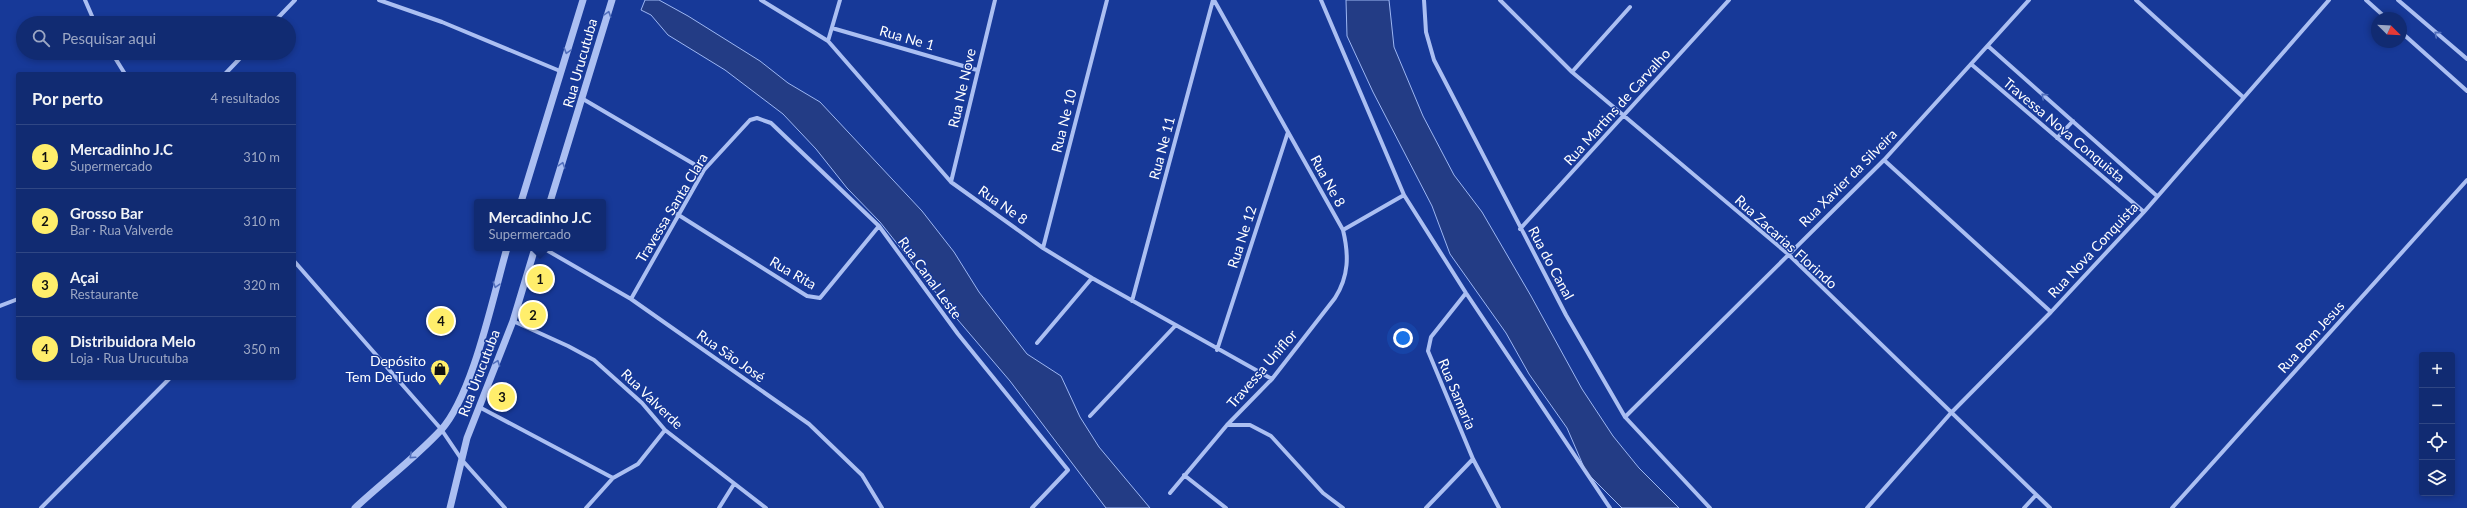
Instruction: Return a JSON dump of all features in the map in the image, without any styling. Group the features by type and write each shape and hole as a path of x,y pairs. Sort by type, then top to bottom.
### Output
{"street":[{"path":"84,0 92,16"},
{"path":"280,16 295,0"},
{"path":"379,0 442,22 560,71"},
{"name":"Rua Urucutuba","path":"522,199 583,0"},
{"name":"Rua Urucutuba","path":"551,199 583,99 612,0"},
{"name":"Rua Ne 8","path":"761,0 828,41 951,182 1043,248 1217,350 1272,379"},
{"path":"828,41 840,0"},
{"name":"Rua Ne Nove","path":"951,182 977,70 996,0"},
{"name":"Rua Ne 10","path":"1043,248 1107,0"},
{"name":"Rua Ne 8","path":"1213,0 1343,230 1347,249"},
{"name":"Rua Ne 11","path":"1132,301 1213,0"},
{"path":"1321,0 1404,195 1466,293 1610,508"},
{"name":"Rua do Canal","path":"1424,0 1426,32 1434,60 1520,229 1566,315 1625,417 1710,508"},
{"name":"Rua Zacarias Florindo","path":"1500,0 1572,72 1623,117 1788,254 1950,414 2050,508"},
{"name":"Rua Martins de Carvalho","path":"1520,229 1729,0"},
{"name":"Rua Xavier da Silveira","path":"1625,417 1884,160 2030,0"},
{"path":"2136,0 2243,97"},
{"name":"Rua Nova Conquista","path":"1867,508 1950,414 2051,312 2144,212 2329,0"},
{"path":"2366,0 2379,12"},
{"path":"2398,0 2467,59"},
{"path":"1572,72 1630,8"},
{"name":"Rua Ne 1","path":"832,28 977,70"},
{"path":"2407,37 2467,91"},
{"path":"1988,46 2157,196"},
{"path":"116,60 124,72"},
{"path":"226,72 238,60"},
{"name":"Travessa Nova Conquista","path":"1971,64 2144,212"},
{"path":"583,99 704,170"},
{"name":"Travessa Santa Clara","path":"631,299 677,214 704,170 744,124 756,118"},
{"name":"Rua Canal Leste","path":"756,118 771,123 879,226 958,334 1068,470 1032,508"},
{"path":"2057,138 2073,121"},
{"name":"Rua Ne 12","path":"1217,350 1288,132"},
{"path":"1884,160 2051,312"},
{"name":"Rua Bom Jesus","path":"2172,508 2467,180"},
{"path":"1343,230 1404,195"},
{"name":"Rua Rita","path":"677,214 807,296 815,298 820,298 879,226"},
{"name":"Travessa Uniflor","path":"1170,493 1227,425 1272,379 1343,284 1347,249"},
{"name":"Rua Urucutuba","path":"355,508 441,430 454,411 464,390 506,251"},
{"name":"Rua Urucutuba","path":"450,508 467,438 481,408 513,321 534,251"},
{"name":"Rua São José","path":"548,251 631,299 809,424 862,475 882,508"},
{"path":"296,263 441,430 462,460 506,508"},
{"path":"1037,343 1092,278"},
{"name":"Rua Samaria","path":"1466,293 1432,337 1428,351 1473,459 1499,508"},
{"path":"0,306 16,300"},
{"name":"Rua Valverde","path":"513,321 568,346 594,360 642,403 666,430 766,508"},
{"path":"1090,416 1176,325"},
{"path":"42,508 168,380"},
{"path":"481,408 613,478"},
{"path":"1227,425 1250,425 1266,433 1324,493 1343,508"},
{"path":"586,508 613,478 638,464 666,430"},
{"path":"1426,508 1473,459"},
{"path":"1184,475 1226,508"},
{"path":"719,508 734,484"},
{"path":"2024,508 2036,495"}],"water":[{"path":"645,0 659,0 688,16 760,61 788,83 820,102 922,211 954,252 979,292 1027,354 1061,376 1080,417 1099,447 1150,508 1106,508 1010,381 952,313 880,222 847,188 816,149 783,114 725,70 668,35 651,15 641,10"},
{"path":"1346,0 1389,0 1394,47 1423,116 1454,175 1482,212 1531,296 1582,389 1613,436 1639,468 1679,508 1622,508 1586,472 1567,428 1529,374 1506,333 1450,254 1432,206 1373,92 1347,36"}],"place":[{"name":"Mercadinho J.C","path":"540,279"},
{"name":"Grosso Bar","path":"533,315"},
{"name":"Distribuidora Melo","path":"441,321"},
{"name":"Depósito Tem De Tudo","path":"440,386"},
{"name":"Açai","path":"502,397"}]}
